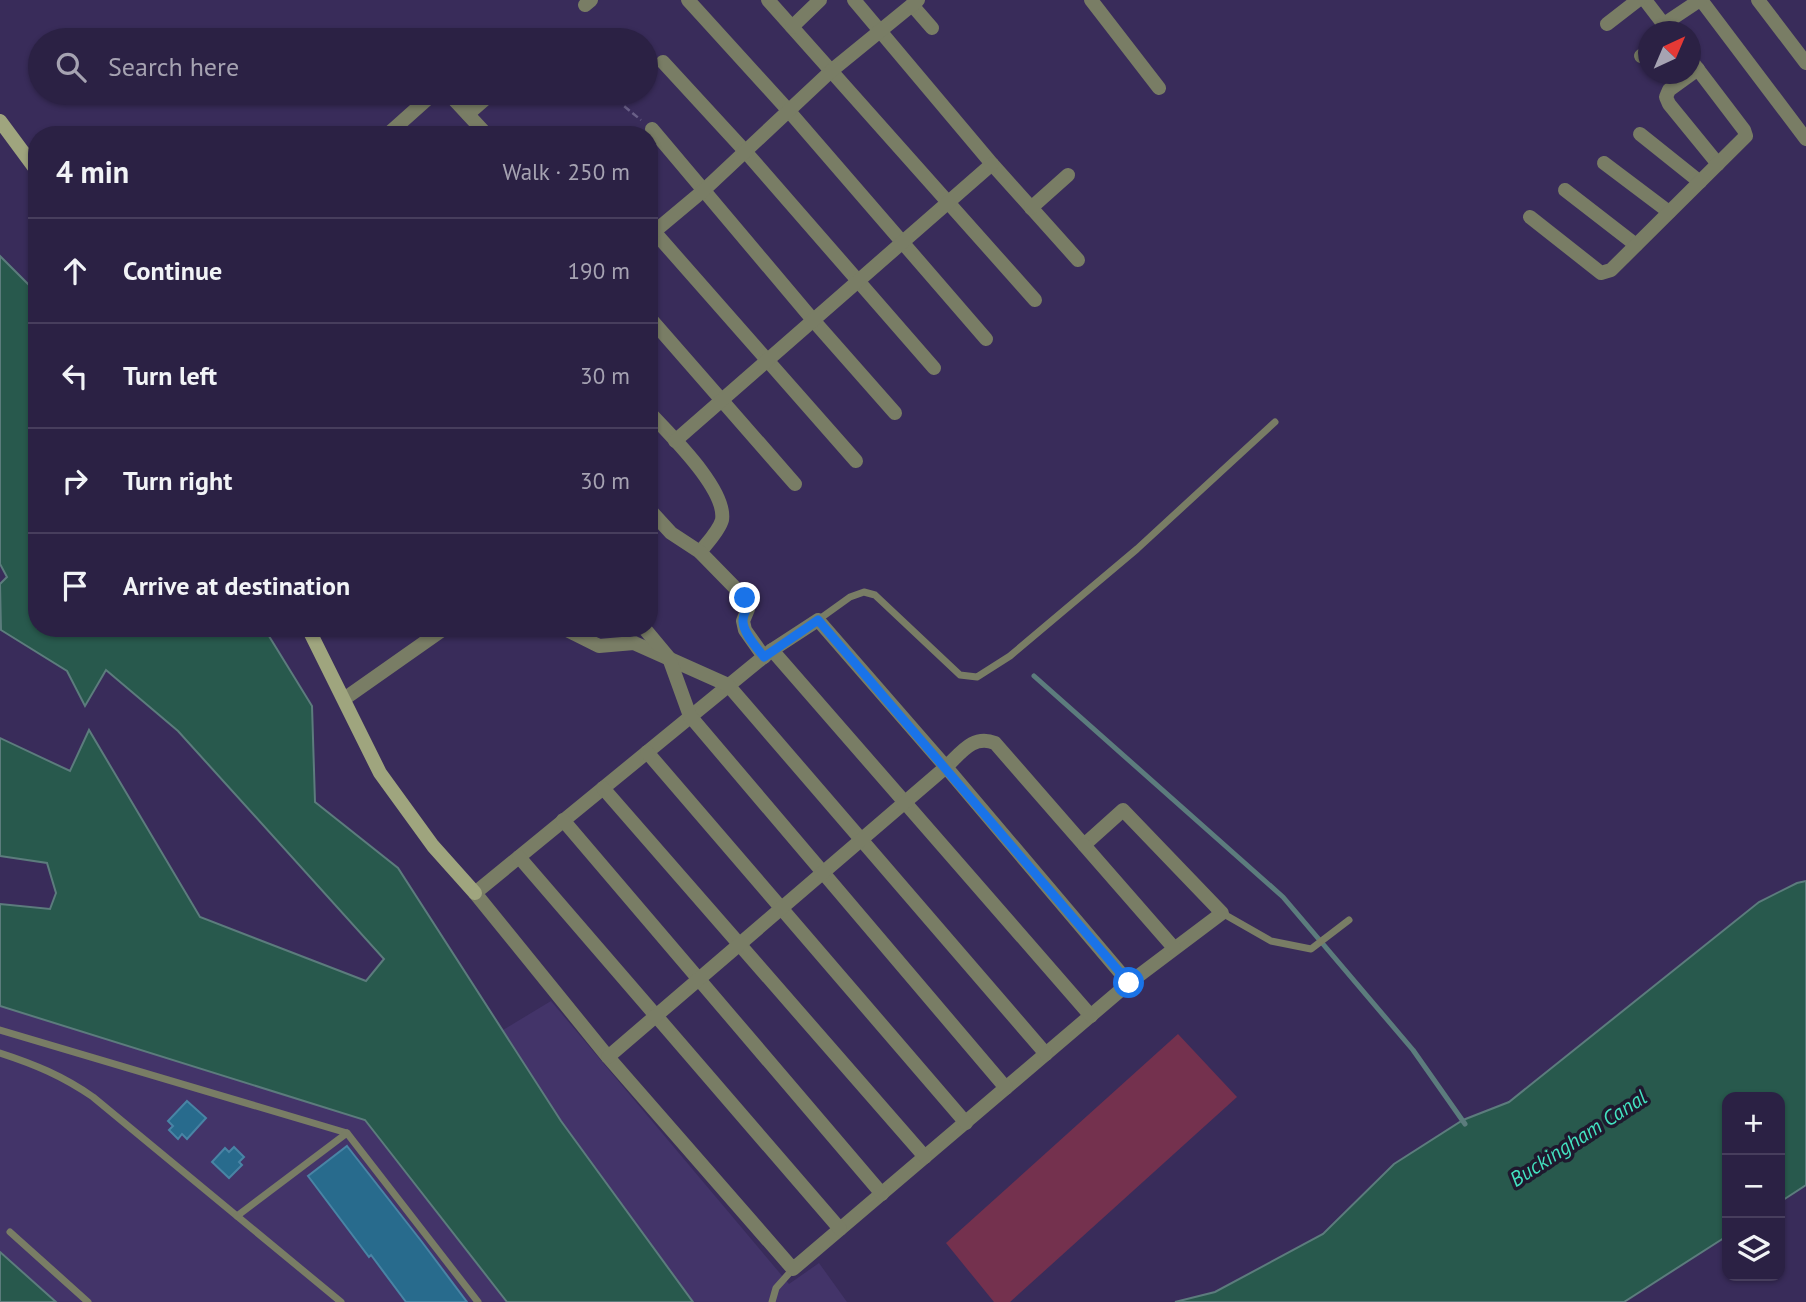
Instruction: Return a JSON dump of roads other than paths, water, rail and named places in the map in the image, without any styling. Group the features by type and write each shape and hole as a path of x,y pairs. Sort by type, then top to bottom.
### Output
{"street":[{"path":"688,0 788,110 986,339"},
{"path":"768,0 1035,300"},
{"path":"792,27 820,0"},
{"path":"854,0 992,164 1078,260"},
{"path":"1091,0 1159,88"},
{"path":"1606,24 1638,0"},
{"path":"1646,0 1662,21"},
{"path":"1675,21 1700,0 1806,139"},
{"path":"1759,0 1806,63"},
{"path":"658,226 704,190 831,71 915,3 932,28"},
{"path":"663,62 744,150 934,368"},
{"path":"1530,217 1601,272 1611,270 1745,136 1745,130 1701,73"},
{"path":"1676,84 1666,97 1669,104 1718,164"},
{"path":"401,126 422,105"},
{"path":"459,105 479,126"},
{"path":"468,114 478,105"},
{"path":"0,121 28,160"},
{"path":"1640,134 1700,182"},
{"path":"658,137 895,413"},
{"path":"1604,163 1669,212"},
{"path":"675,441 992,164"},
{"path":"1031,208 1068,176"},
{"path":"1565,190 1636,246"},
{"path":"658,239 856,461"},
{"path":"658,327 795,484"},
{"path":"658,422 696,466 722,506 721,523 700,552"},
{"path":"658,519 671,533 700,552 745,598 748,609 743,621 745,630 904,802 1091,1016"},
{"path":"475,892 768,653 818,620 1129,983"},
{"path":"313,637 380,773 433,846 475,892 608,1057 793,1269 1129,983 1222,912 1123,810 1084,845"},
{"path":"344,699 432,637"},
{"path":"581,637 599,646 634,643 728,685 1046,1054"},
{"path":"651,637 668,658 690,716 1006,1088"},
{"path":"608,1057 973,742 985,739 995,743 1174,948"},
{"path":"647,752 966,1123"},
{"path":"603,788 925,1157"},
{"path":"563,820 882,1194"},
{"path":"519,857 840,1229"}],"lane":[{"path":"818,620 850,597 864,592 876,595 960,675 977,677 1010,656 1116,566 1275,422"},
{"path":"1222,912 1271,941 1311,949 1349,920"},
{"path":"0,1030 347,1133 478,1302"},
{"path":"0,1053 40,1066 82,1089 341,1302"},
{"path":"237,1216 347,1133"},
{"path":"9,1232 88,1302"},
{"path":"772,1302 776,1288 793,1269"}],"water":[{"path":"0,256 28,284 28,637 270,637 312,706 315,802 398,868 561,1121 693,1302 507,1302 365,1120 0,1006 0,904 50,909 56,893 47,863 0,856 0,738 70,771 89,730 200,917 366,981 384,959 178,731 106,670 85,706 67,671 1,630 0,584 7,577 0,564"},
{"name":"Buckingham Canal","path":"1806,881 1806,1185 1785,1199 1785,1092 1722,1092 1722,1239 1624,1302 1175,1302 1215,1292 1323,1234 1394,1164 1463,1120 1509,1102 1759,902"},
{"path":"0,1252 56,1302 0,1302"}],"waterway":[{"path":"1034,676 1283,897 1413,1050 1465,1124"}]}
